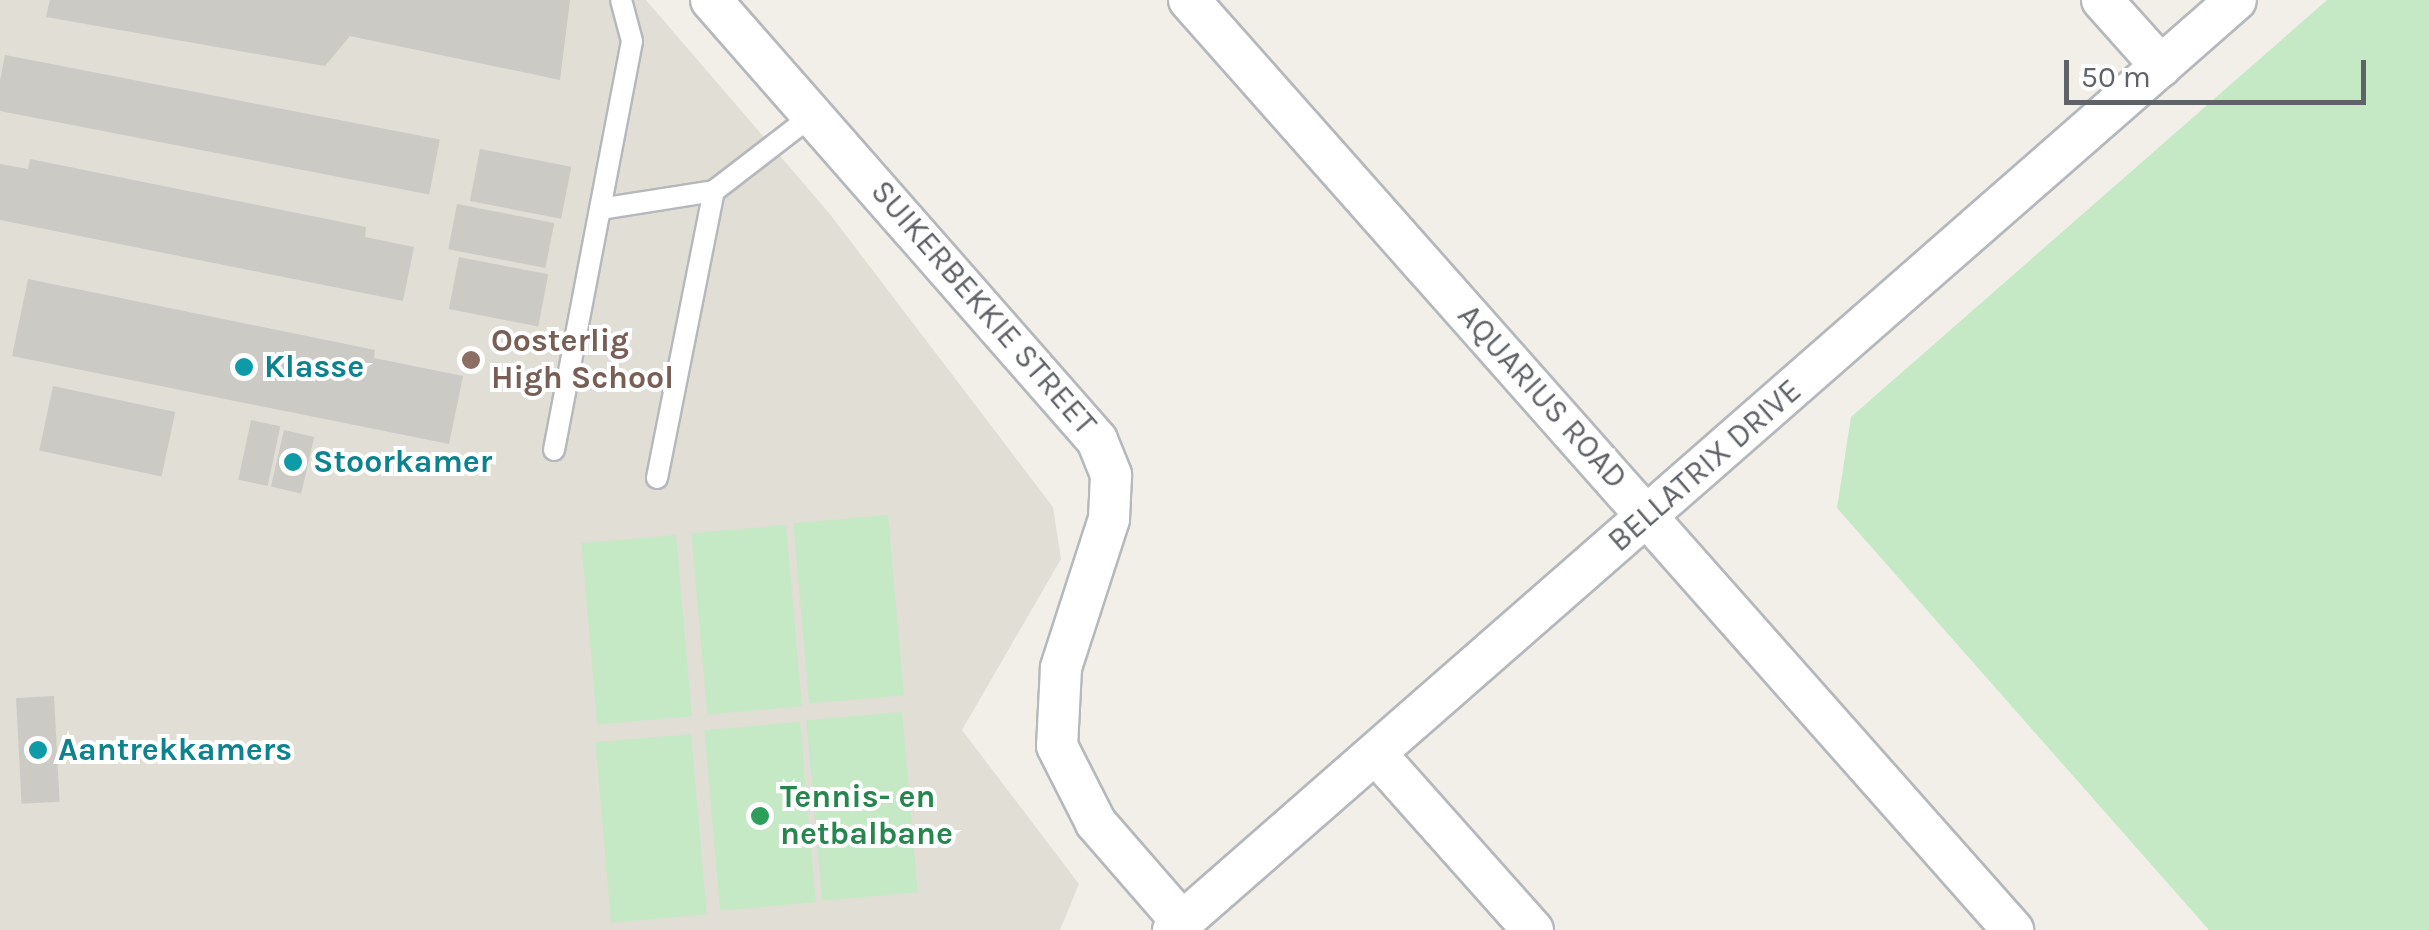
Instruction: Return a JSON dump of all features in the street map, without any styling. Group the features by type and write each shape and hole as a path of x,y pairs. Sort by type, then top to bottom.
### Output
{"street":[{"name":"SUIKERBEKKIE STREET","path":"711,0 1097,440 1110,475 1109,519 1060,668 1057,746 1096,824 1177,926"},
{"name":"AQUARIUS ROAD","path":"1189,0 2013,930"},
{"path":"2102,0 2161,66"},
{"name":"BELLATRIX DRIVE","path":"1177,926 2236,0"},
{"path":"1376,754 1533,930"}],"lane":[{"path":"554,450 632,42 620,0"},
{"path":"600,209 714,191 814,114"},
{"path":"657,478 714,191"}],"shaded area":[{"name":"Oosterlig High School","path":"0,0 646,0 829,213 1053,507 1061,559 962,730 1079,884 1060,930 0,930"}],"green space":[{"path":"2327,0 2429,0 2429,930 2209,930 1837,508 1851,417"},
{"name":"Tennis- en netbalbane","path":"888,515 904,695 809,704 793,523"},
{"name":"Tennis- en netbalbane","path":"786,525 802,706 707,715 691,533"},
{"path":"676,535 692,716 597,725 581,543"},
{"name":"Tennis- en netbalbane","path":"902,712 918,892 822,901 806,720"},
{"name":"Tennis- en netbalbane","path":"800,722 816,902 720,911 704,730"},
{"name":"Tennis- en netbalbane","path":"691,734 707,914 611,923 595,742"}],"building":[{"path":"50,0 570,0 560,80 350,36 325,66 46,17"},
{"path":"5,55 440,140 429,194 0,111"},
{"path":"480,149 571,167 561,219 470,201"},
{"name":"Klasse","path":"30,159 366,227 365,237 414,247 403,301 0,220 0,164 28,169"},
{"path":"457,204 554,223 545,268 448,249"},
{"name":"Klasse","path":"459,257 548,274 538,326 449,309"},
{"name":"Klasse","path":"28,279 375,350 374,358 463,376 449,444 12,356"},
{"name":"Klasse","path":"53,386 175,412 162,477 39,451"},
{"path":"251,420 280,426 268,486 238,480"},
{"name":"Stoorkamer","path":"284,430 314,437 301,493 271,487"},
{"name":"Aantrekkamers","path":"54,696 60,802 22,804 16,698"}],"place":[{"name":"Oosterlig High School","path":"471,360"},
{"name":"Klasse","path":"244,367"},
{"name":"Stoorkamer","path":"293,462"},
{"name":"Aantrekkamers","path":"38,750"},
{"name":"Tennis- en netbalbane","path":"760,816"}]}
